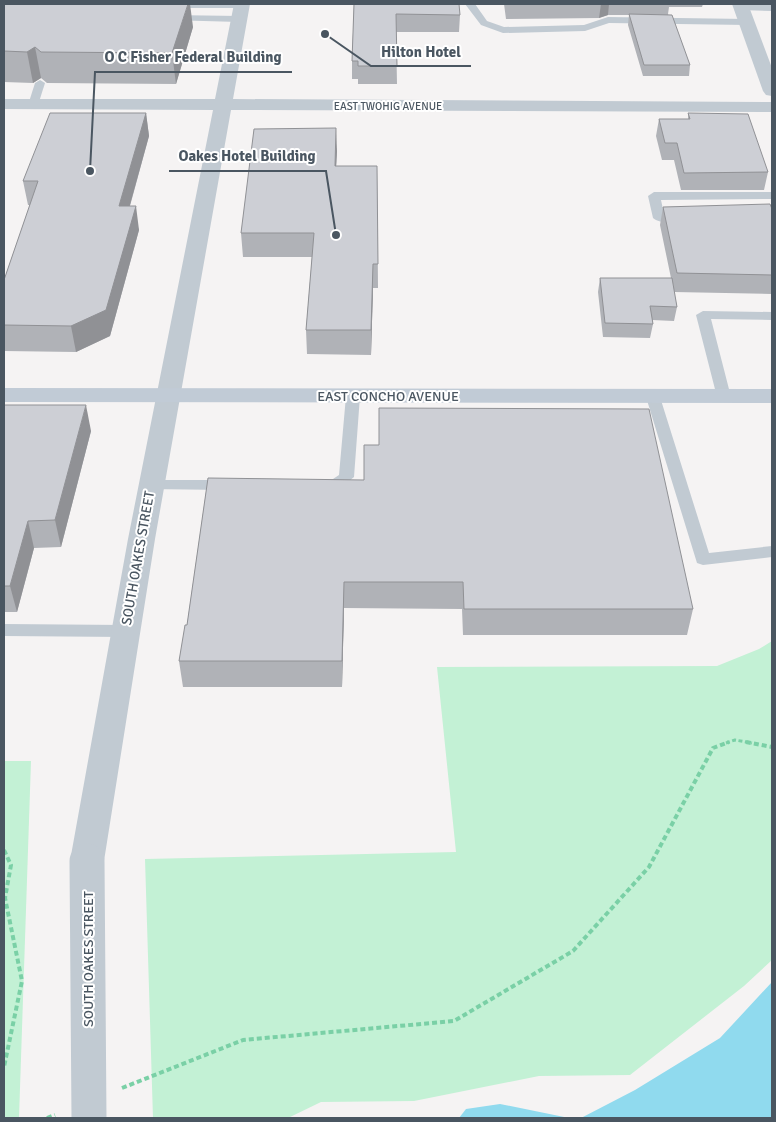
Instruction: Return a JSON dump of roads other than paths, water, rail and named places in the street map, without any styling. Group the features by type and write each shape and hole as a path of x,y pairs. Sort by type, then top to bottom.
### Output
{"street":[{"name":"SOUTH OAKES STREET","path":"77,1115 87,861 166,395 241,9"},
{"path":"743,11 772,92"},
{"name":"EAST TWOHIG AVENUE","path":"4,104 772,106"},
{"name":"EAST CONCHO AVENUE","path":"4,395 772,396"}],"lane":[{"path":"470,4 484,23 503,30 585,28 608,20 772,8"},
{"path":"162,5 241,9"},
{"path":"163,18 241,9"},
{"path":"33,104 40,83"},
{"path":"697,218 659,218 654,196 772,196"},
{"path":"724,396 702,316 772,316"},
{"path":"304,486 333,486 346,477 352,396"},
{"path":"652,397 703,559 772,552"},
{"path":"150,485 247,485"},
{"path":"4,630 125,631"}],"water":[{"path":"772,982 772,1118 581,1118 635,1090 720,1038"},
{"path":"500,1104 569,1118 459,1118 466,1109"}],"place":[{"name":"Hilton Hotel","path":"325,34"},
{"name":"O C Fisher Federal Building","path":"90,171"},
{"name":"Oakes Hotel Building","path":"336,235"}]}
